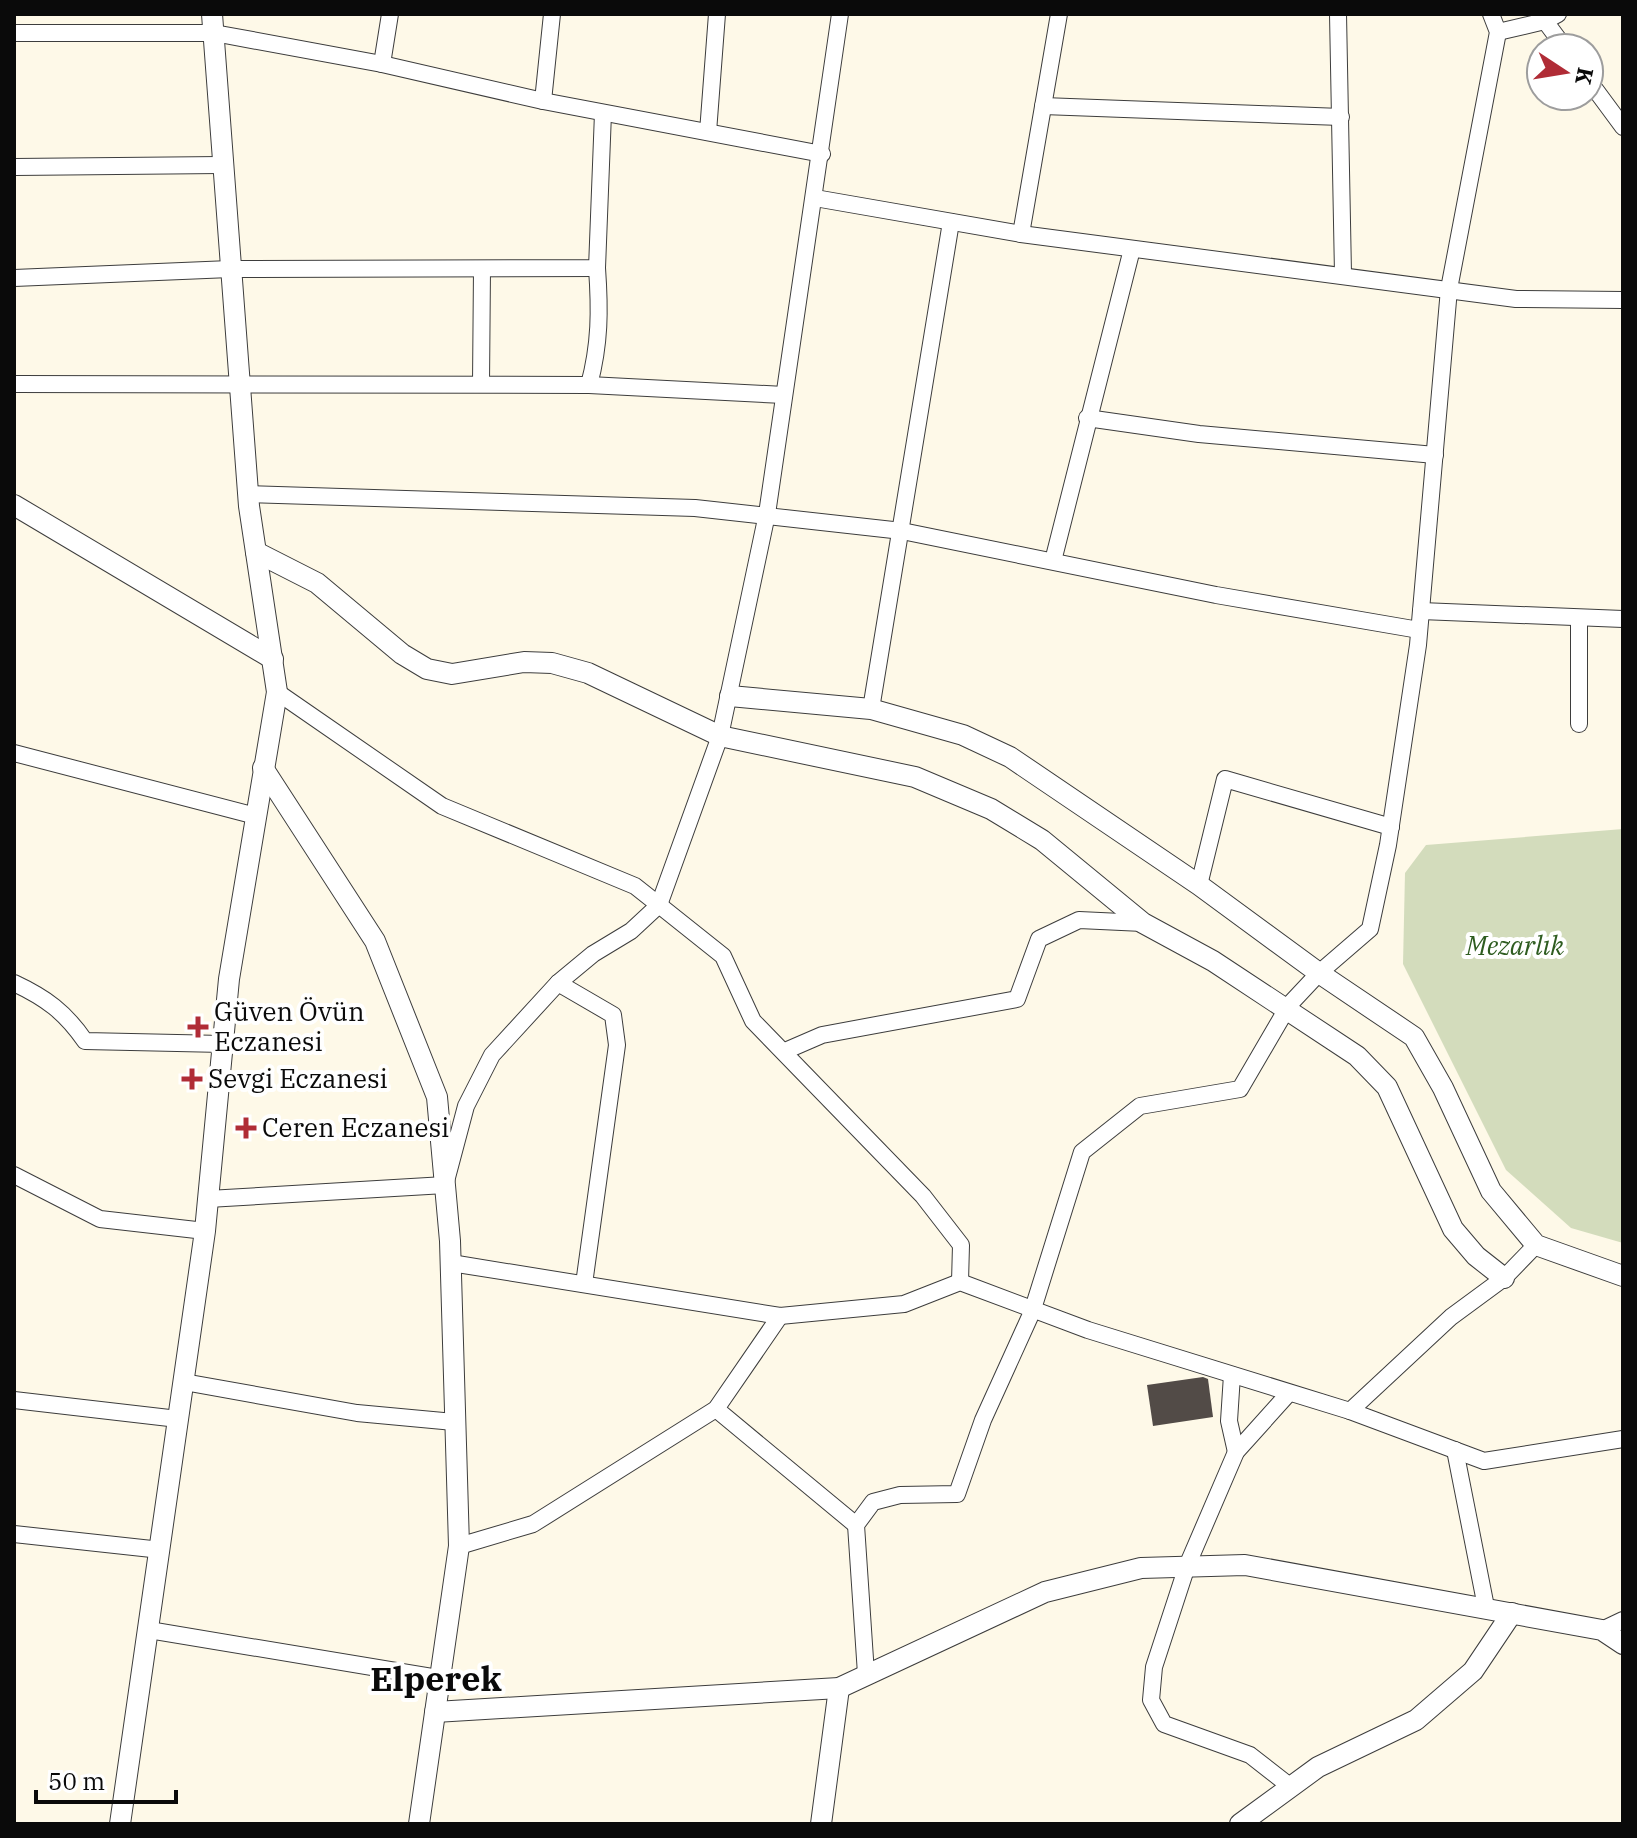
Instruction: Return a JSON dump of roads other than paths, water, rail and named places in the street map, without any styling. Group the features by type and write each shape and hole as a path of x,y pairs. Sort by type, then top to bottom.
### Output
{"street":[{"path":"382,64 390,14"},
{"path":"543,101 552,14"},
{"path":"708,132 717,14"},
{"path":"445,1185 466,1106 492,1055 558,983 593,954 631,931 659,905 720,736 767,514 822,154 840,14"},
{"path":"1021,234 1059,14"},
{"path":"1338,14 1343,274"},
{"path":"866,1674 856,1525 873,1502 900,1495 957,1494 983,1420 1032,1312 1082,1152 1140,1106 1240,1089 1286,1009 1319,973 1370,929 1391,827 1419,630 1449,289 1498,32 1491,14"},
{"path":"1498,32 1552,18"},
{"path":"120,1824 205,1231 229,979 277,692 248,494 221,165 213,24"},
{"path":"14,33 213,24 543,101 822,154"},
{"path":"1605,103 1623,127"},
{"path":"1043,106 1341,117"},
{"path":"589,385 599,338 597,268 603,113"},
{"path":"14,167 221,165"},
{"path":"815,198 1021,234 1516,299 1623,300"},
{"path":"871,709 951,222"},
{"path":"1053,561 1132,249"},
{"path":"14,278 230,269 597,268"},
{"path":"481,383 482,269"},
{"path":"14,384 481,383 784,395"},
{"path":"1087,418 1199,434 1435,455"},
{"path":"248,494 695,508 767,514 902,531 1216,595 1419,630"},
{"path":"14,505 273,659"},
{"path":"256,552 317,583 402,654 427,669 452,674 524,662 552,663 588,673 720,736 915,777 991,809 1042,840 1143,923 1213,961 1357,1056 1387,1087 1453,1229 1476,1256 1504,1278"},
{"path":"1421,611 1623,619"},
{"path":"1579,619 1579,724"},
{"path":"277,692 442,806 635,886 723,956 753,1021 923,1196 961,1245 960,1282"},
{"path":"730,696 871,709 963,735 1010,757 1199,885 1319,973 1414,1037 1443,1088 1491,1191 1536,1245 1623,1276"},
{"path":"14,753 256,816"},
{"path":"263,768 375,941 437,1097 451,1263 459,1546 419,1824"},
{"path":"1199,885 1225,779 1391,827"},
{"path":"785,1051 822,1035 1017,999 1039,939 1079,920 1143,923"},
{"path":"14,983 45,997 68,1017 85,1041 223,1044"},
{"path":"558,983 613,1015 617,1045 584,1284"},
{"path":"14,1175 100,1219 205,1231"},
{"path":"208,1199 445,1185"},
{"path":"1350,1411 1451,1317 1504,1278 1536,1245"},
{"path":"451,1263 780,1316 904,1304 960,1282 1032,1312 1350,1411 1484,1461 1623,1439"},
{"path":"459,1546 533,1524 716,1409 780,1316"},
{"path":"1232,1375 1229,1421 1236,1452"},
{"path":"184,1382 357,1413 454,1422"},
{"path":"1289,1393 1236,1452 1187,1566 1154,1667 1151,1700 1164,1724 1250,1755 1291,1787"},
{"path":"14,1400 178,1419"},
{"path":"716,1409 856,1525"},
{"path":"1455,1450 1486,1607"},
{"path":"14,1534 161,1550"},
{"path":"435,1712 839,1688 1045,1592 1141,1568 1245,1565 1602,1630 1623,1644"},
{"path":"1240,1824 1318,1767 1416,1720 1473,1671 1512,1613"},
{"path":"1602,1630 1623,1620"},
{"path":"149,1630 438,1678"},
{"path":"821,1824 839,1688"}],"place":[{"name":"Güven Övün Eczanesi","path":"198,1027"},
{"name":"Sevgi Eczanesi","path":"192,1079"},
{"name":"Ceren Eczanesi","path":"246,1128"}],"district":[{"name":"Elperek","path":"436,1679"}],"park label":[{"name":"Mezarlık","path":"1515,946"}]}
